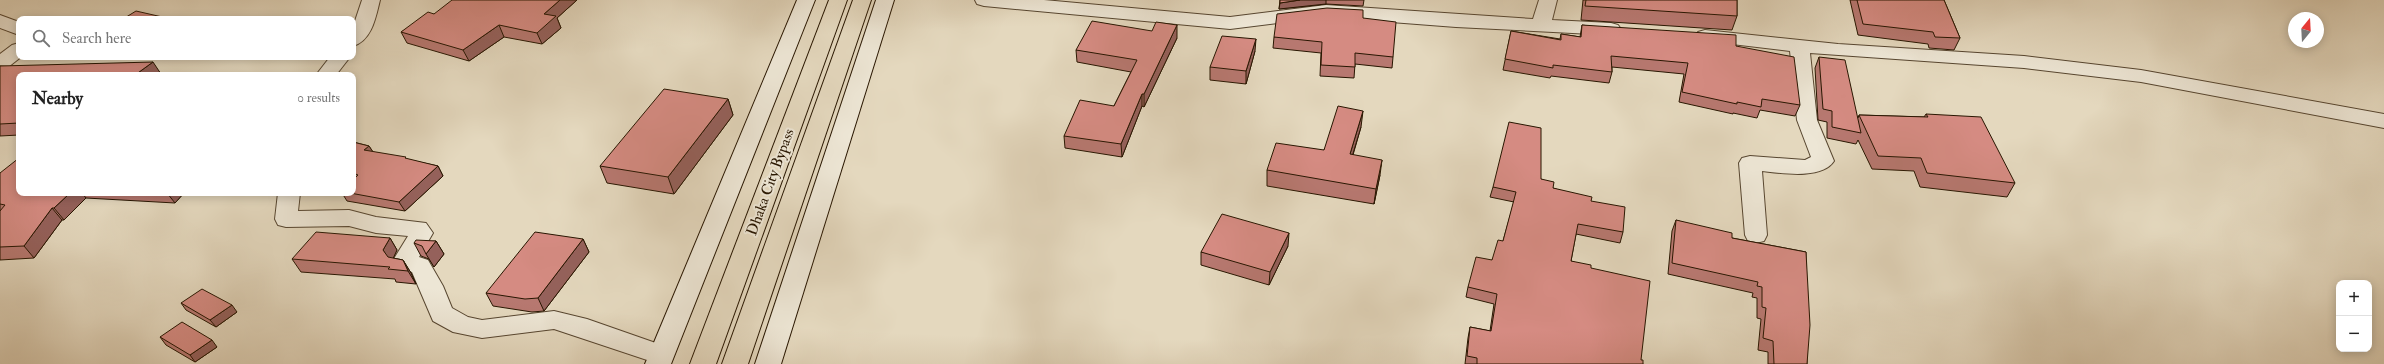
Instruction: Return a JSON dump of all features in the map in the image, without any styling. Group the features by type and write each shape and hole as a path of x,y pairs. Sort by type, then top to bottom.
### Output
{"highway":[{"name":"Dhaka City Bypass","path":"703,364 838,0"},
{"name":"Dhaka City Bypass","path":"735,364 862,0"}],"street":[{"path":"356,36 363,27 371,0"},
{"path":"289,196 286,219 350,218 376,225 418,228 422,233 404,262 420,266 431,286 442,314 462,325 482,329 554,320 585,328 659,359 806,0"},
{"path":"768,364 885,0"},
{"path":"984,0 1230,23 1326,11 1456,21 1541,24 1626,30"},
{"path":"1541,24 1548,0"},
{"path":"0,21 16,28"},
{"path":"1687,35 1838,50 2024,62 2141,76 2384,121"},
{"path":"1756,235 1750,163 1806,167 1823,161 1807,120 1799,46"},
{"path":"0,64 16,51"},
{"path":"328,72 338,60"}],"building":[{"path":"452,0 560,0 544,14 556,16 537,33 499,25 463,50 401,32 428,12 434,14"},
{"path":"1280,0 1300,0 1280,3"},
{"path":"1586,0 1737,0 1737,16 1585,6"},
{"path":"1857,0 1944,0 1960,38 1935,37 1933,32 1863,24"},
{"path":"1327,8 1363,10 1363,18 1396,22 1393,57 1355,53 1355,67 1321,65 1322,42 1274,37 1277,14"},
{"path":"136,11 158,16 128,16"},
{"path":"1092,21 1152,31 1156,22 1177,25 1144,94 1142,94 1121,144 1064,136 1080,100 1114,106 1137,60 1076,50"},
{"path":"1582,25 1736,35 1736,46 1794,57 1800,105 1762,99 1761,107 1737,102 1737,104 1682,92 1688,63 1611,56 1612,72 1553,65 1553,68 1505,59 1511,31 1561,40 1561,34 1581,37"},
{"path":"1222,36 1256,39 1246,71 1210,67"},
{"path":"1819,57 1845,60 1861,133 1832,127 1832,111 1823,109"},
{"path":"153,62 139,72 16,72 16,123 0,124 0,66"},
{"path":"664,89 728,99 668,177 600,166"},
{"path":"1338,106 1363,111 1350,154 1382,160 1376,189 1267,170 1276,143 1324,150"},
{"path":"1926,114 1981,117 2015,183 1927,173 1921,158 1878,156 1859,115 1928,117"},
{"path":"1509,122 1541,128 1541,179 1554,182 1553,188 1592,197 1591,201 1625,207 1623,232 1578,224 1571,261 1591,265 1591,268 1650,281 1641,360 1643,360 1643,364 1477,364 1477,358 1467,356 1470,327 1491,331 1497,294 1468,287 1476,257 1492,260 1498,240 1503,241 1516,192 1493,187"},
{"path":"356,143 369,146 364,150 406,157 405,158 438,166 399,202 356,194 356,177 358,175 356,174"},
{"path":"16,160 16,196 67,196 54,208 52,208 24,246 0,247 0,211 5,205 0,204 0,173"},
{"path":"1222,214 1289,233 1270,272 1201,252"},
{"path":"1676,220 1732,233 1732,238 1806,252 1810,325 1807,364 1774,364 1773,341 1763,338 1766,308 1762,307 1762,287 1757,286 1758,282 1672,263"},
{"path":"316,232 390,238 383,250 388,257 403,260 408,271 388,269 390,267 292,259"},
{"path":"535,232 583,239 538,298 525,299 486,293"},
{"path":"416,240 436,241 426,254 422,246 414,243"},
{"path":"202,289 232,305 210,320 181,303"},
{"path":"182,322 212,340 190,355 160,337"}]}
